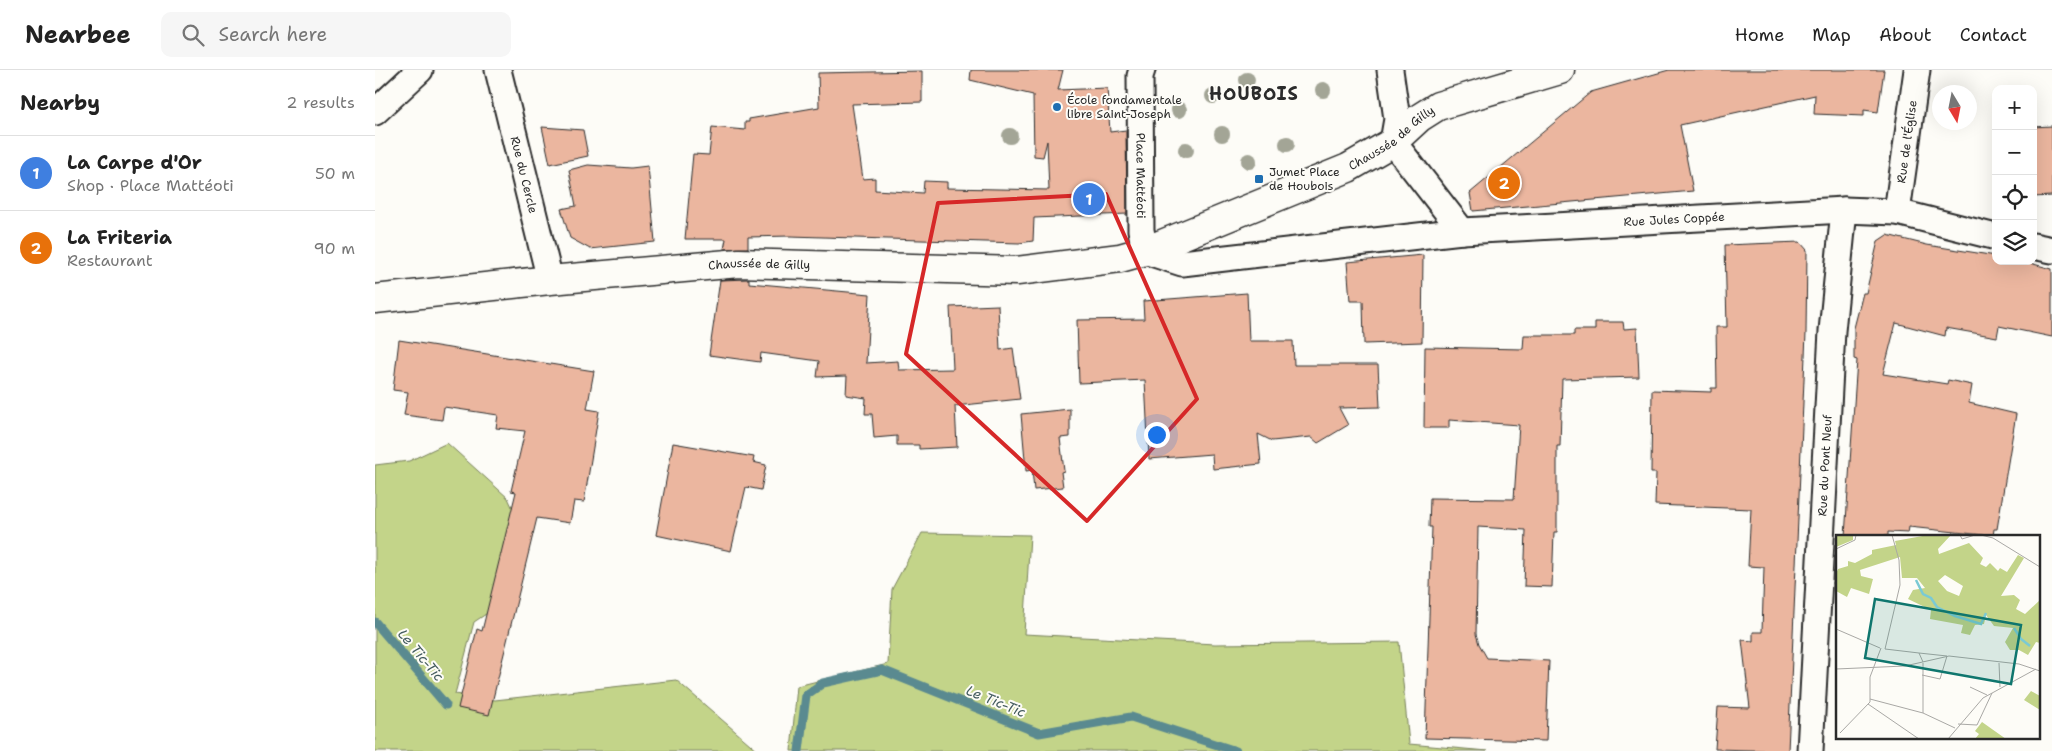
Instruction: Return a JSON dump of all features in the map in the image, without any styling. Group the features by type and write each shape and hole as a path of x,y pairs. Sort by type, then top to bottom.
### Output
{"street":[{"path":"375,112 420,70"},
{"name":"Rue du Cercle","path":"498,70 550,280"},
{"name":"Place Mattéoti","path":"1142,70 1140,76 1141,230 1145,251"},
{"path":"1390,70 1397,106 1397,124 1393,142 1462,231"},
{"name":"Chaussée de Gilly","path":"375,299 550,280 739,263 1017,271 1120,258 1145,251 1348,168 1393,142 1419,118 1438,106 1560,70"},
{"name":"Rue de l'Église","path":"1897,212 1917,70"},
{"name":"Rue Jules Coppée","path":"1462,231 1844,210 1897,212 1992,236"},
{"name":"Rue du Pont Neuf","path":"1810,751 1832,331 1844,210"},
{"path":"1145,251 1181,263 1462,231"},
{"path":"2037,247 2052,250"}],"highlighted area":[{"path":"1106,194 1197,399 1087,521 906,354 938,203"}],"green space":[{"path":"447,443 508,498 519,522 501,604 474,622 455,694 495,700 676,680 758,751 375,751 375,465 409,461"},
{"path":"922,533 1030,535 1024,634 1215,644 1399,642 1409,744 1487,751 791,751 797,686 888,664 892,589"}],"building":[{"path":"971,70 1063,70 1058,90 1107,88 1110,132 1126,130 1127,214 1034,218 1033,241 1019,243 790,236 748,237 748,248 724,249 726,239 685,239 693,154 709,155 712,127 745,130 745,122 749,122 749,119 819,107 818,73 922,71 922,102 852,104 863,179 875,178 875,190 923,193 924,181 947,182 947,188 1049,190 1047,141 1043,157 1034,156 1033,95 970,80"},
{"path":"1669,70 1884,70 1878,112 1864,110 1864,116 1814,114 1815,95 1680,125 1693,191 1473,211 1470,193 1591,92"},
{"path":"2052,126 2052,196 2037,197 2037,127"},
{"path":"542,127 583,130 588,156 550,164"},
{"path":"588,165 631,168 648,166 655,242 590,249 570,238 561,209 576,206 569,170"},
{"path":"1887,235 1927,245 1992,255 1992,265 2037,265 2052,269 2052,337 1999,326 1997,337 1946,328 1945,336 1896,323 1883,374 1947,384 1948,380 1972,385 1969,403 2016,414 1997,529 1994,529 1993,535 1909,527 1908,533 1888,532 1888,535 1845,535 1857,360 1854,359 1854,328 1863,293 1866,293 1878,241"},
{"path":"1800,242 1807,250 1806,333 1788,751 1715,749 1718,707 1750,708 1742,640 1753,641 1753,632 1762,632 1764,567 1748,566 1751,509 1655,505 1656,473 1651,473 1652,390 1711,392 1711,388 1717,388 1716,327 1727,327 1725,245"},
{"path":"1423,255 1422,342 1364,344 1363,301 1350,301 1347,262"},
{"path":"749,279 749,283 870,294 866,363 898,361 899,370 953,369 950,307 998,305 1000,350 1013,348 1020,399 955,406 957,447 919,449 919,445 897,445 897,436 874,438 872,414 865,414 866,398 846,395 847,376 817,377 819,361 761,353 760,362 709,355 720,280"},
{"path":"1247,293 1249,341 1293,341 1294,365 1378,365 1380,407 1339,408 1348,425 1318,443 1311,437 1272,441 1258,434 1261,464 1213,469 1212,454 1149,459 1145,380 1079,383 1077,320 1144,319 1143,301"},
{"path":"1595,322 1623,322 1624,329 1637,328 1639,377 1562,379 1560,446 1557,446 1557,532 1554,532 1552,587 1524,586 1526,530 1478,527 1476,634 1479,644 1487,658 1549,661 1546,741 1425,738 1432,527 1429,527 1430,498 1514,499 1519,425 1449,420 1449,428 1424,428 1425,347 1523,349 1524,335 1574,335 1574,330 1595,330"},
{"path":"399,340 594,371 587,409 599,411 584,502 574,501 570,523 537,518 489,715 458,708 477,629 482,631 516,492 511,491 525,431 496,428 498,415 444,407 442,420 404,415 408,392 393,390"},
{"path":"1070,409 1070,437 1060,438 1064,471 1061,472 1063,487 1034,490 1032,470 1026,471 1021,414"},
{"path":"673,443 754,457 753,462 766,465 761,490 746,487 731,551 656,535"}],"waterway":[{"name":"Le Tic-Tic","path":"375,622 446,705"},
{"name":"Le Tic-Tic","path":"799,751 806,695 823,683 882,670 1039,733 1131,717 1236,751"}],"place":[{"name":"École fondamentale libre Saint-Joseph","path":"1057,107"},
{"name":"Jumet Place de Houbois","path":"1259,179"},
{"name":"La Friteria","path":"1504,183"},
{"name":"La Carpe d'Or","path":"1089,199"}],"district":[{"name":"HOUBOIS","path":"1254,94"}]}
